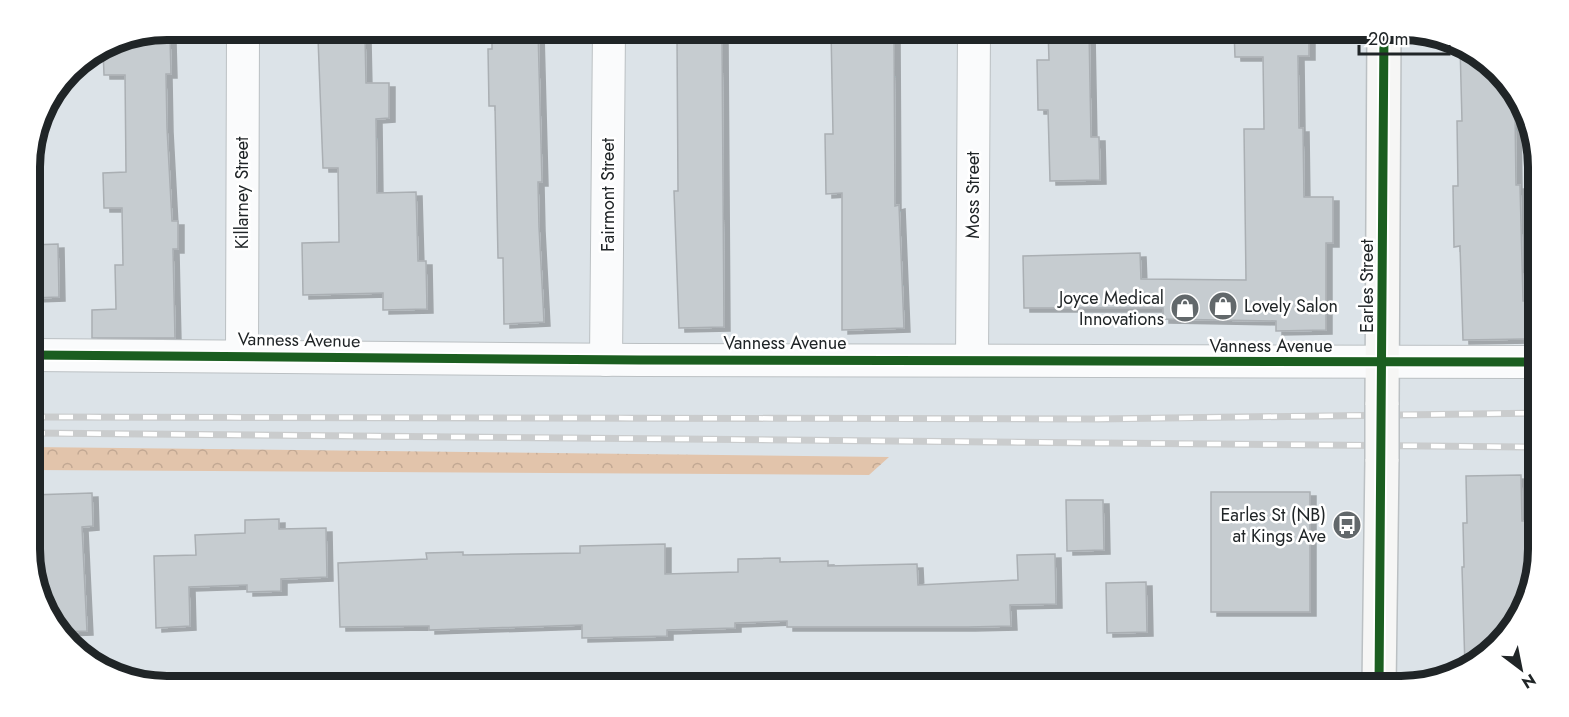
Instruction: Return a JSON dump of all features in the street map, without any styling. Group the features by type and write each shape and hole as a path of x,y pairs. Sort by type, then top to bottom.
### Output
{"street":[{"name":"Moss Street","path":"972,360 974,40"},
{"name":"Earles Street","path":"1379,676 1384,40"},
{"name":"Killarney Street","path":"242,356 243,41"},
{"name":"Fairmont Street","path":"606,360 609,41"},
{"name":"Vanness Avenue","path":"40,355 606,360 1528,362"}],"green space":[{"path":"40,447 889,457 869,475 40,470"}],"building":[{"path":"831,40 894,40 895,206 899,205 904,328 842,330 842,193 826,194 825,134 833,134"},
{"path":"1048,40 1089,40 1091,137 1099,137 1100,180 1050,181 1048,110 1038,110 1037,60 1049,60"},
{"path":"1234,40 1309,40 1309,56 1298,56 1299,128 1303,128 1304,197 1333,197 1333,243 1326,243 1326,330 1276,331 1276,321 1163,319 1163,308 1024,308 1023,256 1140,253 1141,279 1246,280 1244,129 1264,129 1263,57 1235,57"},
{"path":"170,41 171,74 166,74 167,128 172,221 178,221 178,249 173,249 175,338 92,338 92,310 116,309 115,265 123,265 122,208 104,208 103,173 126,172 125,75 104,75 103,58 111,54 143,43"},
{"path":"318,41 365,41 366,83 389,83 389,118 376,119 377,193 416,192 418,261 426,261 427,309 383,310 383,293 303,295 302,243 339,242 338,168 323,168"},
{"path":"492,41 538,41 542,182 538,182 544,322 504,324 503,258 498,258 495,106 489,106 488,49 492,49"},
{"path":"677,41 722,41 724,327 679,328 674,191 678,191"},
{"path":"1460,55 1491,78 1502,90 1515,112 1516,185 1520,185 1523,301 1527,301 1527,339 1463,340 1460,246 1454,247 1453,186 1458,186 1457,121 1462,121"},
{"path":"58,244 59,297 41,298 41,245"},
{"path":"1521,475 1522,521 1528,521 1528,558 1522,590 1502,627 1485,645 1465,659 1462,567 1464,567 1463,523 1467,523 1466,476"},
{"path":"1211,492 1310,492 1310,612 1211,612"},
{"path":"92,493 93,526 82,527 87,631 71,632 50,598 40,549 40,495"},
{"path":"1066,500 1103,500 1104,550 1067,551"},
{"path":"279,519 279,529 326,528 327,577 281,579 281,591 247,592 247,585 189,587 190,626 156,628 154,556 196,555 195,535 245,533 245,520"},
{"path":"665,544 665,574 738,572 738,559 780,558 780,562 828,561 828,566 917,564 918,585 1018,580 1017,555 1055,554 1056,604 1010,605 1011,626 787,627 787,621 735,623 735,628 667,630 667,636 582,638 582,625 429,630 429,626 340,627 338,563 427,559 426,553 463,552 463,555 580,553 580,546"},
{"path":"1146,582 1147,632 1107,633 1106,583"}],"railway":[{"path":"40,417 1097,419 1528,413"},
{"path":"40,433 1528,447"}],"cycle path":[{"path":"1379,676 1384,40"},
{"path":"40,355 640,360 1528,362"}],"place":[{"name":"Lovely Salon","path":"1223,306"},
{"name":"Joyce Medical Innovations","path":"1185,308"},
{"name":"Earles St (NB) at Kings Ave","path":"1347,525"}]}
